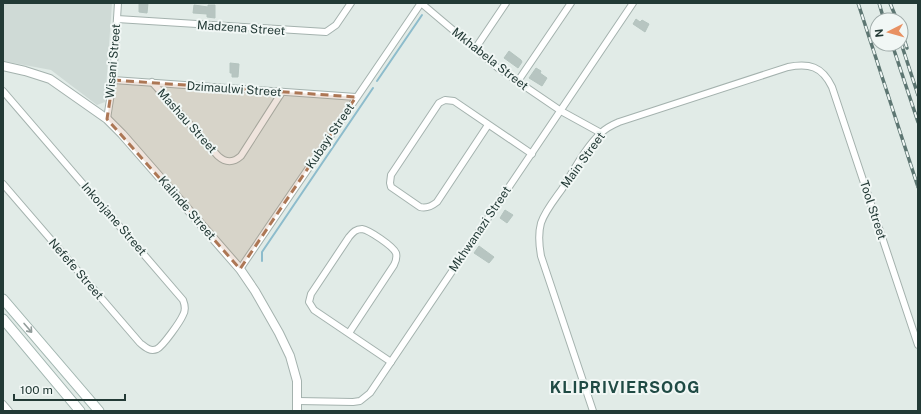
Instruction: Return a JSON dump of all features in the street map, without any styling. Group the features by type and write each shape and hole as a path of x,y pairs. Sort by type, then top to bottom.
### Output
{"main road":[{"path":"3,299 99,411"},
{"path":"3,320 80,411"}],"street":[{"name":"Wisani Street","path":"107,119 113,80 118,3"},
{"name":"Madzena Street","path":"117,19 326,32 336,25 351,3"},
{"name":"Mkhabela Street","path":"421,3 475,49 518,81 561,111 601,133"},
{"name":"Kubayi Street","path":"240,269 421,3"},
{"path":"475,49 506,3"},
{"path":"518,81 571,3"},
{"name":"Mkhwanazi Street","path":"298,402 347,403 360,400 370,393 561,111 632,3"},
{"name":"Main Street","path":"593,411 541,256 539,239 541,222 586,151 605,129 619,122 788,67 798,65 808,66 818,69 826,75"},
{"name":"Kalinde Street","path":"3,66 50,79 107,119 122,134 240,269 255,291 286,346 297,381 297,411"},
{"name":"Tool Street","path":"826,75 835,95 918,345"},
{"name":"Dzimaulwi Street","path":"113,80 356,97"},
{"name":"Mashau Street","path":"152,82 218,156 227,162 233,162 241,156 282,92"},
{"name":"Inkonjane Street","path":"3,91 183,300 185,305 184,314 162,344 156,349 152,350"},
{"path":"488,125 433,206 424,208 420,207 391,187 391,175 442,101 448,99 454,101 532,154"},
{"name":"Nefefe Street","path":"3,184 140,343 144,347 152,350"},
{"path":"349,332 394,265 396,257 396,253 391,247 370,232 361,229 356,230 348,237 309,298 309,302 314,310 349,332 391,362"},
{"path":"3,404 9,411"}],"highlighted area":[{"path":"113,80 356,97 240,269 107,119"}],"shaded area":[{"path":"3,3 112,3 105,102 97,105 51,70 3,61"}],"building":[{"path":"139,3 148,3 147,13 139,12"},
{"path":"194,5 208,7 208,5 215,5 215,18 207,17 207,14 193,13"},
{"path":"636,19 640,22 642,20 649,24 645,32 633,24"},
{"path":"509,51 521,60 522,62 518,68 504,58"},
{"path":"230,63 239,64 238,77 232,77 232,73 230,73"},
{"path":"536,68 547,78 542,86 529,78"},
{"path":"505,210 513,215 507,223 500,218"},
{"path":"479,246 494,257 489,263 474,253"}],"waterway":[{"path":"377,81 422,15"},
{"path":"262,261 262,252 373,88"}],"railway":[{"path":"858,3 918,187"},
{"path":"879,3 882,12"},
{"path":"890,3 894,12"},
{"path":"895,52 918,122"},
{"path":"904,52 918,95"}],"district":[{"name":"KLIPRIVIERSOOG","path":"625,387"}]}
